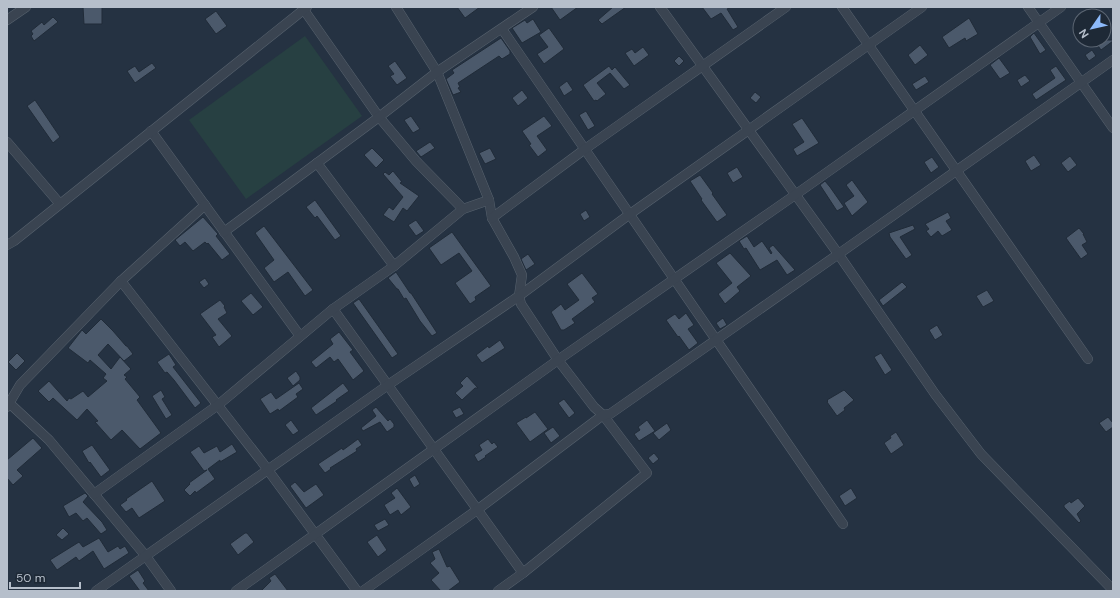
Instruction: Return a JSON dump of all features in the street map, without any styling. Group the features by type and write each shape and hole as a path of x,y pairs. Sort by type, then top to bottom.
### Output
{"street":[{"path":"7,20 26,7"},
{"path":"396,7 437,72 489,200 492,218 514,257 522,275 519,296 521,304 558,360 594,407 603,415 647,473 523,573 498,591"},
{"path":"224,232 437,72 533,7"},
{"path":"660,7 839,254 935,394 981,454 1113,590"},
{"path":"492,218 585,148 786,7"},
{"path":"842,7 1088,359"},
{"path":"96,591 388,385 519,296 630,214 922,7"},
{"path":"1028,7 1113,128"},
{"path":"236,591 558,360 675,280 1061,7"},
{"path":"7,245 14,241 305,8 379,117 416,161 463,210"},
{"path":"502,29 843,524"},
{"path":"363,591 477,510 603,415 610,414 1113,60"},
{"path":"151,131 300,336"},
{"path":"7,142 60,204"},
{"path":"317,163 394,266"},
{"path":"94,494 218,405 333,309 394,266 463,210 489,200"},
{"path":"171,591 145,555 49,440 7,404 20,385 121,281 205,205"},
{"path":"121,281 218,405 357,591"},
{"path":"333,309 523,573"}],"green space":[{"path":"305,36 362,116 246,199 189,120"}],"building":[{"path":"83,7 102,7 102,24 84,24"},
{"path":"457,7 480,7 465,18"},
{"path":"551,7 578,7 560,20"},
{"path":"613,7 626,7 602,24 598,20"},
{"path":"702,7 731,7 727,9 738,27 733,30 721,13 711,19"},
{"path":"216,11 227,26 216,34 205,19"},
{"path":"53,17 58,22 34,41 31,36 33,34 31,31 42,22 44,25"},
{"path":"969,18 978,34 966,41 965,38 949,48 942,37"},
{"path":"533,19 541,32 522,43 512,28 525,20 527,23"},
{"path":"549,28 564,49 544,64 537,54 548,47 539,35"},
{"path":"1034,33 1046,50 1040,54 1030,37"},
{"path":"501,38 510,51 510,54 502,59 499,56 458,83 460,87 458,88 461,92 453,95 446,79 454,73 452,70"},
{"path":"920,45 928,55 915,65 908,55"},
{"path":"643,47 649,55 634,66 625,53 632,49 635,53"},
{"path":"1092,50 1096,56 1089,61 1085,55"},
{"path":"679,56 684,61 679,66 674,61"},
{"path":"999,58 1010,73 1000,79 990,65"},
{"path":"395,61 407,78 397,85 390,76 394,74 388,66"},
{"path":"152,63 156,68 135,83 127,71 135,66 139,72"},
{"path":"609,66 612,70 615,67 630,85 624,89 610,73 597,83 606,94 597,101 594,101 583,85"},
{"path":"1056,66 1066,80 1036,100 1032,94 1055,78 1050,70"},
{"path":"1025,75 1030,81 1021,87 1017,80"},
{"path":"925,76 929,82 916,90 912,84"},
{"path":"567,81 573,90 564,96 559,87"},
{"path":"522,90 528,98 518,106 512,98"},
{"path":"755,92 761,97 756,103 750,98"},
{"path":"35,100 60,137 53,143 27,106"},
{"path":"586,111 595,126 588,130 579,115"},
{"path":"411,116 420,129 413,133 404,120"},
{"path":"544,116 552,126 537,136 547,150 538,157 529,145 531,144 522,131"},
{"path":"802,118 819,143 797,156 793,149 804,142 792,124"},
{"path":"430,142 435,148 421,157 416,151"},
{"path":"372,148 384,160 376,168 364,155"},
{"path":"490,148 496,159 485,164 479,153"},
{"path":"1034,155 1041,165 1031,171 1025,161"},
{"path":"1070,156 1077,165 1068,172 1061,163"},
{"path":"932,157 939,167 931,173 924,162"},
{"path":"737,167 743,177 733,183 727,173"},
{"path":"393,171 402,182 400,183 419,196 407,211 403,208 394,222 383,215 389,207 393,210 403,197 383,174 385,172 389,175"},
{"path":"700,175 727,215 717,222 701,200 702,199 690,181"},
{"path":"852,180 868,202 852,216 844,203 854,196 846,185"},
{"path":"825,181 844,207 837,211 820,185"},
{"path":"315,200 341,236 335,240 317,216 315,218 306,207"},
{"path":"586,210 590,217 584,221 580,214"},
{"path":"948,212 951,218 946,221 952,230 942,236 938,231 931,237 926,231 929,229 925,224"},
{"path":"203,217 218,234 216,236 230,254 222,260 208,243 207,244 205,242 193,251 185,242 180,246 175,240"},
{"path":"416,220 424,231 416,236 408,225"},
{"path":"913,225 915,229 900,237 912,255 906,259 890,237 889,233"},
{"path":"264,226 313,290 305,296 288,272 274,282 264,268 274,260 255,233"},
{"path":"1079,228 1084,234 1087,242 1082,245 1088,254 1081,259 1066,238"},
{"path":"452,232 491,286 475,297 476,300 470,304 455,283 472,271 459,253 441,265 429,248"},
{"path":"747,236 754,247 762,241 771,254 772,253 769,248 773,245 795,270 787,275 777,260 760,270 746,248 744,249 739,241"},
{"path":"730,253 751,276 737,287 740,291 725,304 718,294 732,283 716,263"},
{"path":"528,254 535,264 526,270 521,259"},
{"path":"396,272 437,333 432,336 420,321 406,298 404,299 398,289 388,278"},
{"path":"582,273 598,294 592,298 595,302 572,319 575,323 564,330 561,330 551,312 561,304 565,310 579,300 567,284"},
{"path":"205,278 209,284 204,288 199,282"},
{"path":"902,282 907,287 883,306 879,300"},
{"path":"987,290 994,301 983,307 976,296"},
{"path":"251,293 263,307 253,315 241,301"},
{"path":"359,299 398,354 392,358 353,303"},
{"path":"220,300 225,306 224,307 227,313 218,319 232,336 219,347 212,337 216,335 200,314"},
{"path":"686,313 694,325 688,329 698,343 689,350 666,320 675,314 679,319"},
{"path":"723,318 727,325 720,329 716,323"},
{"path":"101,319 133,354 124,361 108,344 98,355 111,369 120,357 131,369 124,375 127,377 125,379 140,397 137,400 161,433 140,449 122,430 111,440 95,422 98,421 87,409 77,420 53,398 49,402 38,391 49,381 67,401 69,398 71,399 83,391 88,397 107,381 103,378 106,374 90,360 88,363 68,348 82,330 86,334"},
{"path":"937,325 943,335 935,340 929,330"},
{"path":"339,332 353,350 350,352 364,371 353,380 338,359 334,362 330,357 316,368 311,362 333,344 330,339"},
{"path":"500,340 505,348 482,363 476,355 488,346 489,348"},
{"path":"17,353 25,361 16,370 8,362"},
{"path":"881,353 892,370 885,375 874,357"},
{"path":"169,354 176,365 173,367 201,403 195,408 174,380 167,372 165,373 157,362"},
{"path":"296,371 300,377 300,380 293,386 287,378"},
{"path":"467,376 478,388 475,388 462,400 455,393 463,386 460,383"},
{"path":"299,383 303,389 296,394 298,397 279,411 278,409 270,414 260,399 271,392 276,399"},
{"path":"343,383 349,391 316,415 311,408"},
{"path":"161,390 165,397 162,399 172,415 166,419 152,396"},
{"path":"844,390 854,400 837,416 827,400"},
{"path":"564,399 575,413 569,418 558,403"},
{"path":"376,407 388,421 390,419 394,424 394,427 387,432 380,422 363,431 361,428 376,416 372,410"},
{"path":"460,407 464,414 456,418 452,411"},
{"path":"535,412 548,429 530,442 516,423"},
{"path":"1108,417 1113,423 1113,427 1106,432 1099,423"},
{"path":"291,420 299,431 293,435 285,425"},
{"path":"647,420 655,431 639,441 634,434 640,430 638,427"},
{"path":"667,423 671,430 659,440 653,433"},
{"path":"553,427 560,436 551,443 544,433"},
{"path":"896,432 904,445 891,454 884,443"},
{"path":"33,438 42,448 17,470 23,476 13,485 7,478 7,460"},
{"path":"358,439 362,445 356,449 357,451 330,468 331,469 325,473 318,464 342,448 343,450"},
{"path":"488,439 492,444 494,442 498,447 478,462 474,455 482,450 479,445"},
{"path":"232,444 237,452 220,462 220,460 208,469 215,479 196,493 195,491 190,496 184,490 190,484 189,483 207,470 204,471 190,452 199,446 204,453 217,446 220,452"},
{"path":"92,445 110,470 101,477 90,462 89,463 82,451"},
{"path":"654,453 659,459 653,464 648,458"},
{"path":"415,475 420,484 414,488 409,479"},
{"path":"152,481 165,501 139,518 132,508 126,512 120,505"},
{"path":"295,482 304,492 316,484 324,495 306,508 290,486"},
{"path":"397,488 411,507 401,515 398,510 390,515 384,505 395,498 391,493"},
{"path":"851,488 857,498 845,506 839,496"},
{"path":"85,493 88,496 83,502 102,522 107,530 101,534 87,518 83,521 76,513 69,517 63,506"},
{"path":"1078,498 1085,506 1077,514 1081,521 1079,523 1064,507 1064,505 1070,501 1071,503"},
{"path":"385,519 389,525 378,531 374,525"},
{"path":"63,528 69,534 62,540 56,535"},
{"path":"247,533 254,542 238,555 230,544"},
{"path":"377,535 387,550 378,557 367,542"},
{"path":"99,538 108,552 118,546 120,549 125,546 129,553 104,569 93,551 79,561 76,557 57,570 50,560 79,542 83,547"},
{"path":"439,549 447,567 450,566 460,582 448,591 441,591 431,580 439,573 430,563 435,559 432,552"},
{"path":"138,570 145,581 143,583 149,591 140,591 129,576"},
{"path":"275,574 288,591 261,591 271,581 269,578"}]}
